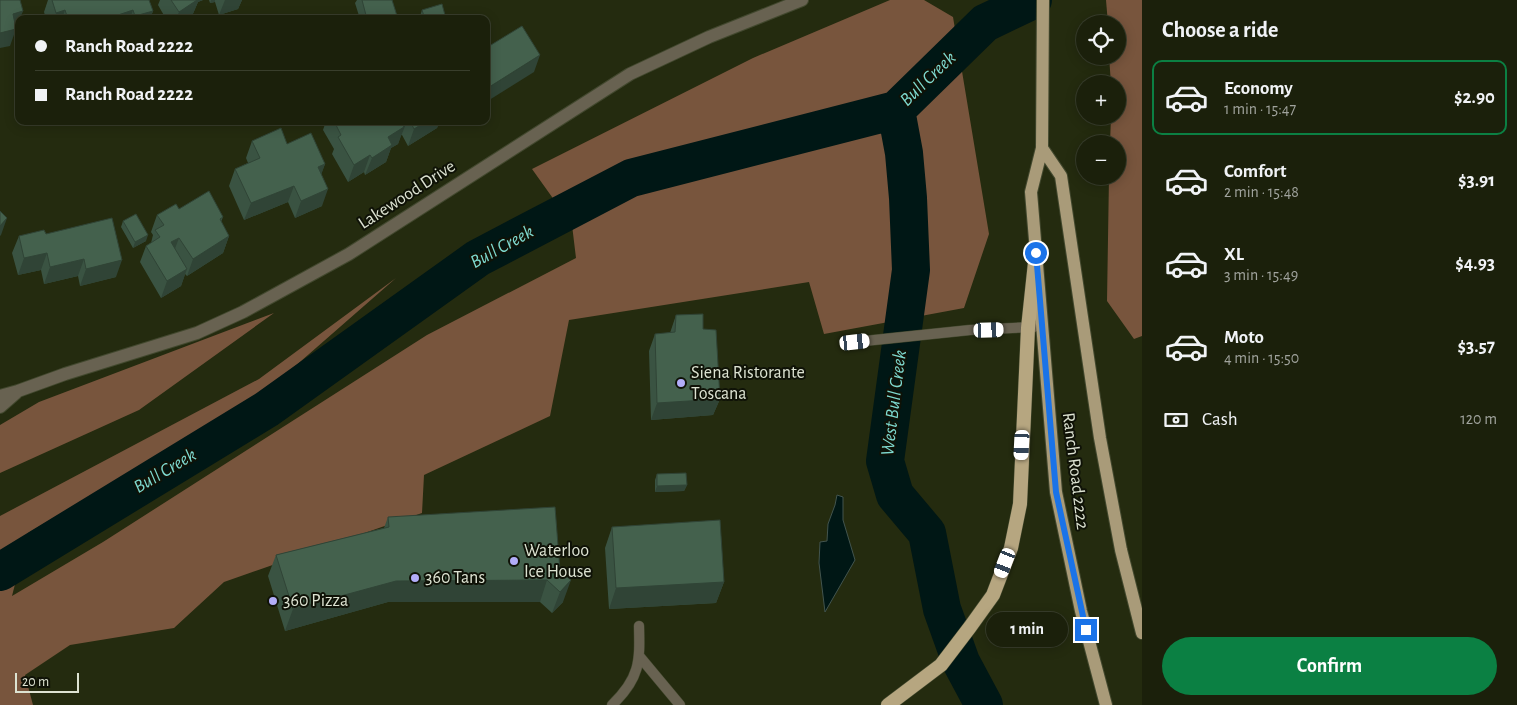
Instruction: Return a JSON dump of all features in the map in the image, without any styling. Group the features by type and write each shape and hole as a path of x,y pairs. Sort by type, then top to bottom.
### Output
{"highway":[{"path":"888,705 941,665 970,628 993,594 1011,548 1020,504 1028,328 1036,253"}],"main road":[{"name":"Ranch Road 2222","path":"1043,0 1042,148 1031,192 1056,492 1080,611 1106,705"},
{"name":"Ranch Road 2222","path":"1042,148 1061,176 1106,470 1121,550 1142,633"}],"street":[{"name":"Lakewood Drive","path":"0,396 18,392 65,374 197,333 243,312 348,254 630,74 708,37 802,0"},
{"name":"Lakewood Drive","path":"0,407 18,392"}],"lane":[{"path":"855,342 970,330 1042,326"},
{"path":"612,705 621,697 637,670 640,657 639,626"},
{"path":"640,657 680,705"}],"shaded area":[{"path":"890,0 924,0 953,17 989,234 964,308 824,334 809,282 569,320 550,416 424,475 422,513 224,582 174,628 70,645 25,675 33,705 0,705 0,516 259,379 396,278 261,396 28,533 12,596 103,542 427,335 576,258 572,225 532,169 753,58"},
{"path":"1106,0 1142,0 1142,336 1134,339 1107,301 1109,185 1126,185 1126,135 1110,135 1111,125 1126,125 1126,75 1110,75 1110,65 1126,65 1126,15 1107,15"},
{"path":"274,313 139,410 0,473 0,425 39,402"},
{"path":"837,495 843,497 843,520 855,560 825,612 819,563 820,542 827,541 828,524"}],"building":[{"path":"0,0 20,0 23,11 13,14 15,29 0,33"},
{"path":"52,0 149,0 153,11 139,15 135,15 133,10 118,15 67,15 65,10 56,13"},
{"path":"171,0 197,0 179,12"},
{"path":"362,0 392,0 397,15 366,15"},
{"path":"442,4 445,15 424,15 422,10"},
{"path":"522,26 540,55 490,86 490,46"},
{"path":"336,125 403,125 404,127 388,137 392,145 372,158 370,155 354,165 338,137 341,135"},
{"path":"412,125 420,125 414,129"},
{"path":"281,128 287,144 311,133 325,164 318,167 328,189 301,201 294,186 251,203 235,169 260,158 252,141"},
{"path":"209,191 223,217 220,219 229,236 193,259 179,238 171,242 187,269 167,281 146,246 160,237 155,230 164,225 157,215 176,204 179,209"},
{"path":"0,211 7,218 0,226"},
{"path":"136,214 148,235 135,242 123,221"},
{"path":"112,218 122,260 86,269 84,259 50,267 47,253 24,258 19,236 44,230 46,234"},
{"name":"Siena Ristorante Toscana","path":"703,314 703,329 716,330 720,399 657,403 655,334 675,332 676,315"},
{"path":"686,473 687,485 657,486 657,474"},
{"path":"555,507 560,571 571,580 560,592 547,580 396,581 293,609 276,555 389,527 388,517"},
{"path":"720,520 724,582 616,588 612,527"}],"waterway":[{"name":"Bull Creek","path":"0,572 267,409 478,258 631,178 896,110 985,23 1033,0"},
{"name":"West Bull Creek","path":"896,110 904,153 911,270 885,461 895,495 927,533 942,609 961,662 984,705"}],"place":[{"name":"Siena Ristorante Toscana","path":"681,383"},
{"name":"Waterloo Ice House","path":"514,561"},
{"name":"360 Tans","path":"415,578"},
{"name":"360 Pizza","path":"273,601"}],"route":[{"path":"1036,253 1056,492 1080,611 1086,630"}]}
